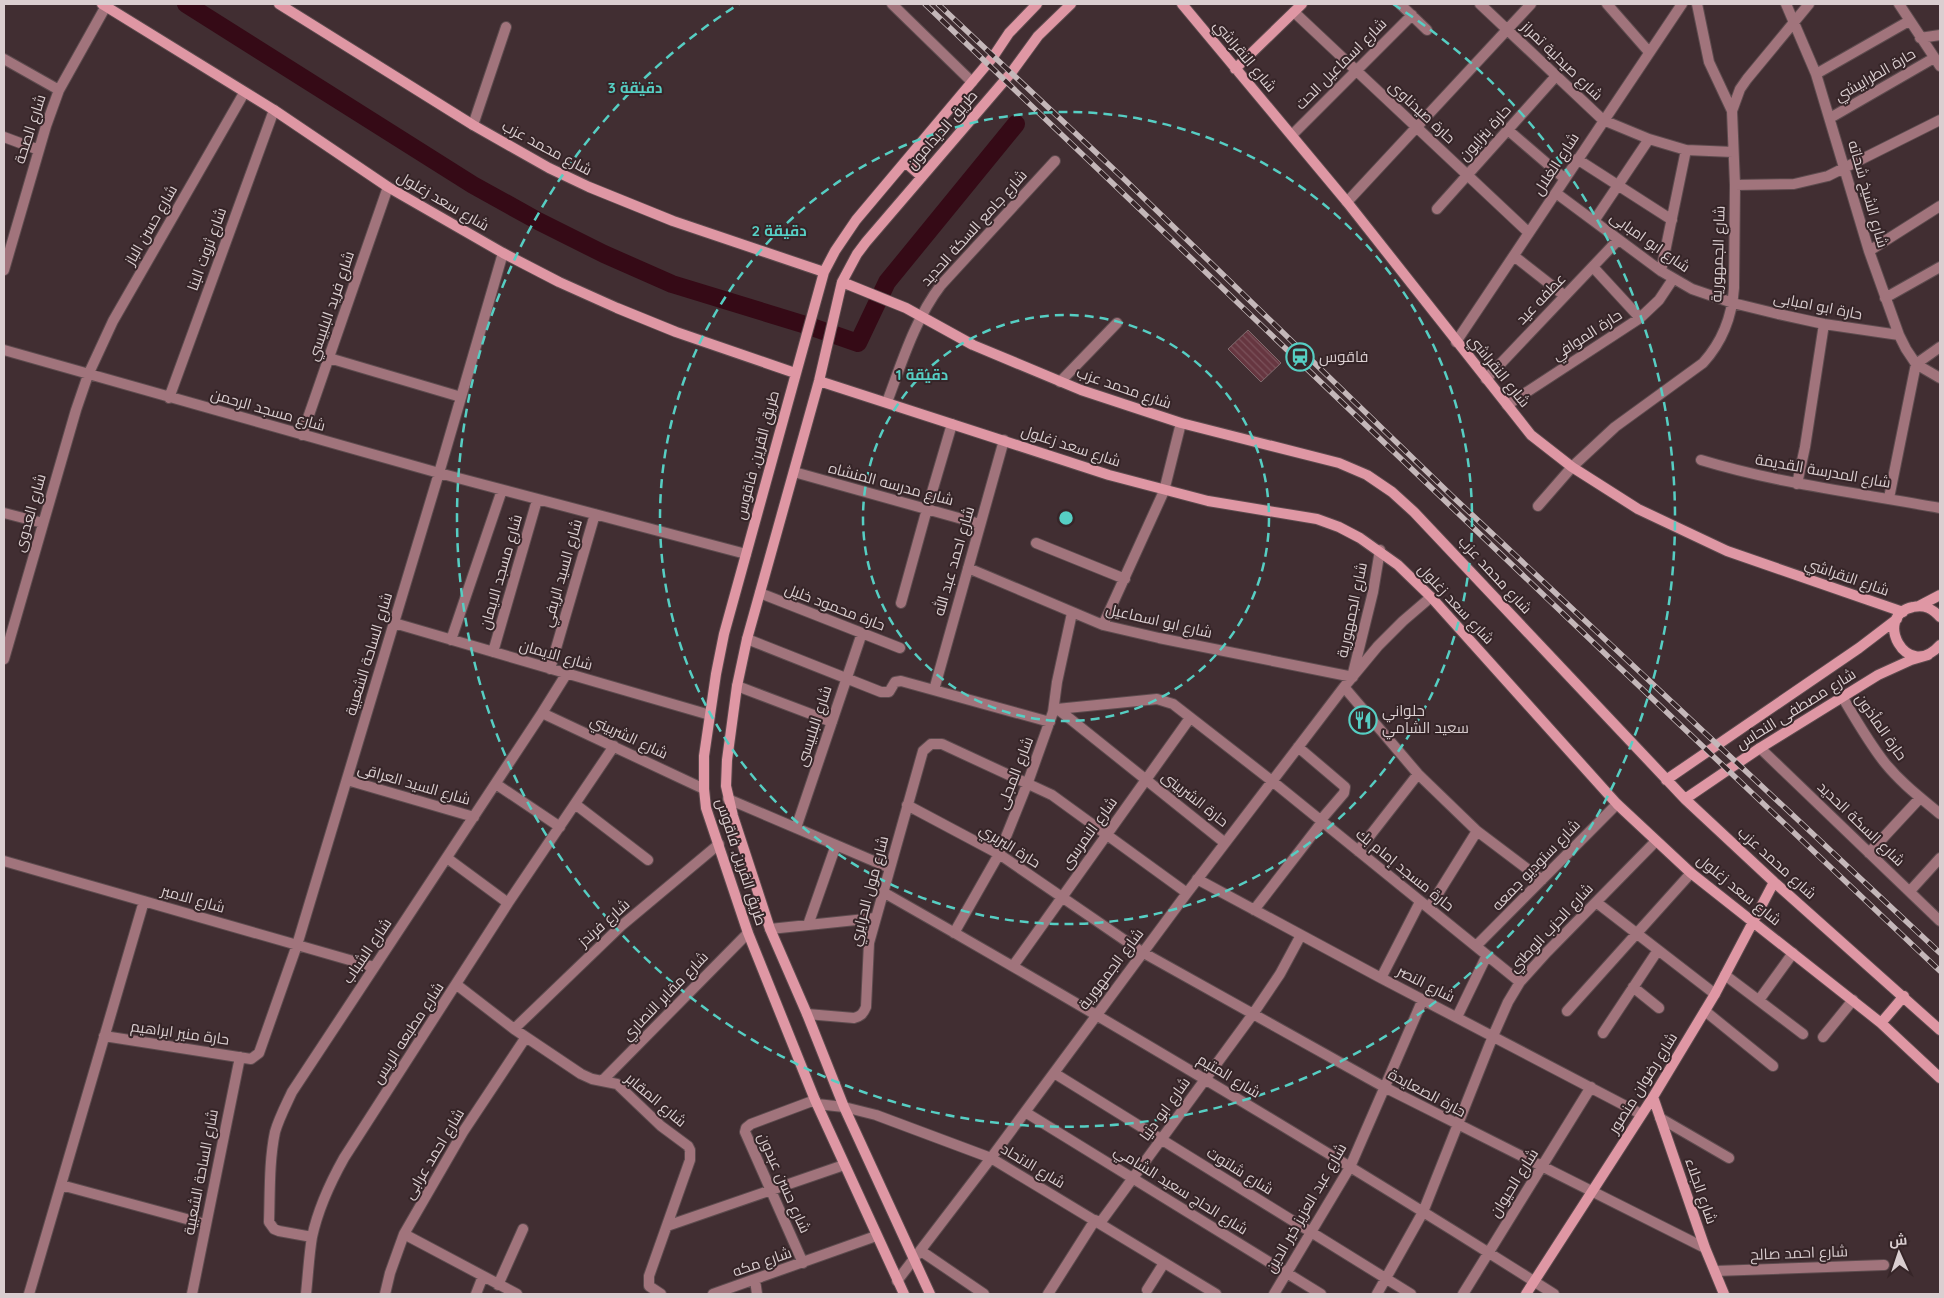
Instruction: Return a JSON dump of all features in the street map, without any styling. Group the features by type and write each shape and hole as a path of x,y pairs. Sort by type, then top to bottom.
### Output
{"street":[{"name":"شارع محمد عزب","path":"279,4 473,125 549,168 630,205 824,272"},
{"path":"892,4 972,82"},
{"name":"طريق الديدامون","path":"824,272 850,228 993,57 1009,32 1037,4"},
{"name":"طريق الديدامون","path":"842,282 857,254 866,242 1011,73 1038,36 1071,4"},
{"name":"شارع النقراشي","path":"1182,4 1347,202 1531,435 1572,468 1638,508 1727,551 1900,615"},
{"path":"1235,69 1302,4"},
{"path":"1400,4 1426,30"},
{"name":"شارع صيدلية تمراز","path":"1480,4 1603,120"},
{"path":"1347,202 1531,4"},
{"path":"1607,4 1649,52"},
{"name":"شارع الغلال","path":"1456,342 1682,4"},
{"path":"1697,4 1709,62 1732,111"},
{"name":"شارع الشيخ شحاته","path":"1786,4 1816,74 1868,251 1899,335 1916,364 1940,378"},
{"name":"شارع الجمهورية","path":"1538,506 1572,468 1615,427 1703,363 1714,351 1722,337 1733,303 1735,185 1732,111 1746,79 1809,4"},
{"path":"1899,4 1937,62"},
{"name":"شارع الصحة","path":"4,270 39,150 59,90 104,5"},
{"name":"شارع سعد زغلول","path":"104,5 274,110 388,186 503,253 559,282 617,308 676,332 795,373"},
{"name":"حارة صيدناوى","path":"1294,12 1529,233"},
{"name":"شارع اسماعيل الحت","path":"1292,135 1412,15"},
{"path":"1816,74 1909,21"},
{"path":"473,125 506,27"},
{"path":"1920,38 1940,35"},
{"path":"4,59 59,90"},
{"name":"حارة الطرابيشي","path":"1830,118 1937,62"},
{"name":"حارة بنزايون","path":"1437,209 1556,76"},
{"name":"شارع حسن الباز","path":"88,375 113,321 244,93"},
{"name":"شارع ثروت البنا","path":"169,398 274,110"},
{"path":"1603,120 1649,139 1686,150 1733,152"},
{"path":"1735,185 1794,184 1811,181 1844,170 1940,120"},
{"path":"1508,130 1565,179"},
{"path":"4,137 39,150"},
{"path":"1594,221 1649,139"},
{"path":"1661,271 1686,150"},
{"path":"1577,160 1672,220"},
{"path":"905,162 922,177"},
{"name":"شارع جامع السكة الحديد","path":"887,402 920,316 941,285 1055,162"},
{"name":"شارع فريد البلبيسي","path":"302,435 388,186"},
{"name":"شارع ابو امبابى","path":"1556,193 1673,279 1692,289 1733,303"},
{"path":"1868,251 1940,206"},
{"name":"عطفه عيد","path":"1486,379 1618,240"},
{"name":"شارع الساحة الشعبية","path":"251,1059 259,1053 297,945 462,397 503,253"},
{"path":"1514,256 1565,296"},
{"path":"1593,267 1640,318"},
{"path":"1885,298 1940,267"},
{"name":"طريق القرين, فاقوس","path":"824,272 724,634 704,756 704,789 706,808 748,933 816,1102 904,1294"},
{"name":"حارة الموافي","path":"1507,406 1640,318 1659,300 1673,279"},
{"name":"شارع محمد عزب","path":"842,282 906,308 973,345 1060,382 1137,410 1180,423 1339,463 1367,475 1392,492 1414,512 1666,780 1774,882 1940,1030"},
{"name":"طريق القرين, فاقوس","path":"842,282 819,381 747,639 737,686 727,760 726,786 728,799 770,928 844,1107 930,1294"},
{"name":"حارة ابو امبابى","path":"1733,303 1824,324 1899,335"},
{"path":"1060,382 1117,323"},
{"path":"1797,484 1813,401 1824,324"},
{"path":"1888,498 1916,364 1940,347"},
{"name":"شارع مسجد الرحمن","path":"4,350 169,398 537,500 746,554"},
{"path":"329,358 462,397"},
{"name":"شارع العدوى","path":"4,659 88,375"},
{"name":"شارع سعد زغلول","path":"819,381 1164,491 1208,501 1317,519 1339,527 1380,550 1431,597 1616,804 1691,873 1881,1022 1940,1078"},
{"path":"1103,625 1164,491 1180,423"},
{"path":"902,603 952,424"},
{"name":"شارع احمد عبد الله","path":"934,690 1004,440"},
{"name":"شارع المدرسة القديمة","path":"1701,460 1756,476 1940,508"},
{"name":"شارع مدرسه المنشاه","path":"794,472 980,524"},
{"path":"451,640 502,490"},
{"name":"شارع مسجد الايمان","path":"493,652 537,500"},
{"path":"4,513 43,522"},
{"name":"شارع السيد الريفي","path":"550,669 595,514"},
{"path":"1036,543 1125,578"},
{"name":"شارع الجمهورية","path":"1352,677 1364,633 1380,550"},
{"name":"شارع ابو اسماعيل","path":"968,568 1103,625 1352,677"},
{"name":"حارة محمود خليل","path":"760,593 900,648"},
{"path":"1919,606 1940,595"},
{"name":"شارع الجمهورية","path":"897,1281 1054,1074 1142,952 1344,687 1384,640 1431,597"},
{"path":"1919,606 1928,607 1940,617"},
{"name":"شارع مصطفى النحاس","path":"1666,780 1859,648 1910,607 1919,606"},
{"name":"شارع المجلى","path":"954,933 999,854 1028,782 1055,707 1057,682 1072,613"},
{"path":"1900,615 1894,627 1894,636 1897,644 1903,650 1911,655 1919,656 1936,650"},
{"name":"شارع الايمان","path":"394,623 710,715"},
{"name":"شارع البلبيسى","path":"796,828 862,633"},
{"path":"747,639 885,693 889,692 894,684 899,681 1050,722"},
{"name":"شارع مصطفى النحاس","path":"1685,798 1760,748 1878,675 1936,650"},
{"name":"شارع الشباب","path":"312,1237 279,1231 274,1229 269,1222 270,1171 276,1131 282,1112 292,1092 496,784 566,674"},
{"path":"737,686 832,722"},
{"path":"1344,687 1418,774 1476,831 1542,880"},
{"name":"حارة المأذون","path":"1843,698 1886,764 1920,798 1940,814"},
{"name":"حارة مسجد إمام بك","path":"1055,707 1157,699 1173,704 1272,781 1520,982"},
{"name":"حارة الشربينى","path":"1055,707 1225,843"},
{"name":"شارع الشربيني","path":"542,713 704,789"},
{"name":"شارع النمرسى","path":"1012,966 1190,718"},
{"name":"شارع مول الحرايري","path":"807,1014 854,1018 860,1016 866,1008 867,954 875,918 923,751 931,744 942,744 1028,782"},
{"name":"شارع مطبعه الريس","path":"306,1294 312,1237 330,1184 344,1158 508,903 614,746"},
{"path":"1254,910 1344,792 1345,787 1298,747"},
{"name":"شارع السكة الحديد","path":"1760,748 1940,921"},
{"path":"1358,851 1418,774"},
{"name":"شارع السيد العراقى","path":"347,780 474,817"},
{"path":"1028,782 1052,794 1187,893"},
{"path":"496,784 560,827"},
{"path":"1869,853 1920,798"},
{"path":"728,799 890,868"},
{"path":"575,804 648,860"},
{"name":"شارع ستوديو جمعه","path":"1476,946 1616,804"},
{"name":"حارة البربري","path":"907,805 999,854 1142,952"},
{"path":"1381,978 1425,905 1476,831"},
{"name":"شارع الحزب الوطني","path":"1377,1294 1423,1212 1493,1036 1508,1002 1520,982 1656,841"},
{"name":"شارع فرندز","path":"514,1029 621,926 719,844"},
{"path":"808,925 836,845"},
{"path":"447,858 508,903"},
{"path":"1910,891 1940,858"},
{"name":"شارع الامير","path":"4,861 374,967"},
{"path":"1567,1011 1691,873"},
{"name":"شارع النصر","path":"1197,879 1641,1114"},
{"name":"شارع رضوان منصور","path":"1526,1294 1653,1097 1705,1011 1774,882"},
{"name":"شارع المتيم","path":"883,892 1205,1079 1554,1294"},
{"path":"29,1294 144,901"},
{"path":"1596,902 1715,994"},
{"path":"770,928 875,918"},
{"name":"شارع مقابر النصاري","path":"603,1080 748,933"},
{"name":"شارع ابو دنيا","path":"1048,1294 1097,1222 1133,1178 1253,1014 1280,974 1301,935"},
{"path":"1603,1033 1658,950"},
{"name":"حارة الصعايدة","path":"1142,952 1384,1087 1705,1248"},
{"path":"1759,1000 1793,953"},
{"path":"1457,1017 1487,955"},
{"path":"1725,975 1803,1034"},
{"name":"شارع المقابر","path":"456,985 514,1029 582,1074 592,1079 616,1084 622,1088 648,1114 688,1146 690,1160 667,1226"},
{"path":"1633,987 1659,1008"},
{"path":"1881,1022 1904,996"},
{"name":"شارع عبد العزيز خير الدين","path":"1274,1294 1350,1167 1423,999"},
{"path":"1823,1037 1852,1000"},
{"path":"1705,1011 1773,1066"},
{"name":"حارة منير ابراهيم","path":"104,1036 251,1059"},
{"name":"شارع احمد عرابى","path":"385,1294 390,1272 404,1234 464,1132 526,1037"},
{"name":"شارع الساحة الشعبية","path":"192,1294 240,1057"},
{"name":"شارع شلتوت","path":"1054,1074 1411,1294"},
{"name":"شارع الحيوان","path":"1463,1294 1591,1087"},
{"name":"شارع الجلاء","path":"1653,1097 1705,1248 1724,1294"},
{"name":"شارع الاتحاد","path":"816,1102 876,1115 991,1158 1216,1294"},
{"name":"شارع حسن عبدون","path":"803,1263 746,1135 746,1128 751,1124 816,1102"},
{"name":"شارع الحاج سعيد الشامي","path":"1025,1112 1322,1294"},
{"path":"1660,1118 1729,1158"},
{"path":"661,1294 650,1286 648,1276 667,1226 844,1165"},
{"path":"61,1185 205,1224"},
{"path":"498,1285 523,1229"},
{"path":"404,1234 517,1294"},
{"name":"شارع مكه","path":"713,1294 724,1292 876,1236"},
{"path":"921,1251 984,1294"},
{"path":"1147,1290 1164,1263"},
{"name":"شارع احمد صالح","path":"1715,1271 1884,1265"},
{"path":"476,1294 483,1276"},
{"path":"755,1280 758,1294"}],"building":[{"path":"1248,330 1281,363 1261,382 1228,349"}],"waterway":[{"path":"186,4 473,185 538,221 604,254 672,284 858,343 887,282 1016,124"}],"railway":[{"path":"925,4 1940,971"},
{"path":"938,4 1121,176 1452,496 1940,953"}],"place":[{"name":"فاقوس","path":"1300,357"},
{"name":"حلواني سعيد الشامي","path":"1363,720"}]}
